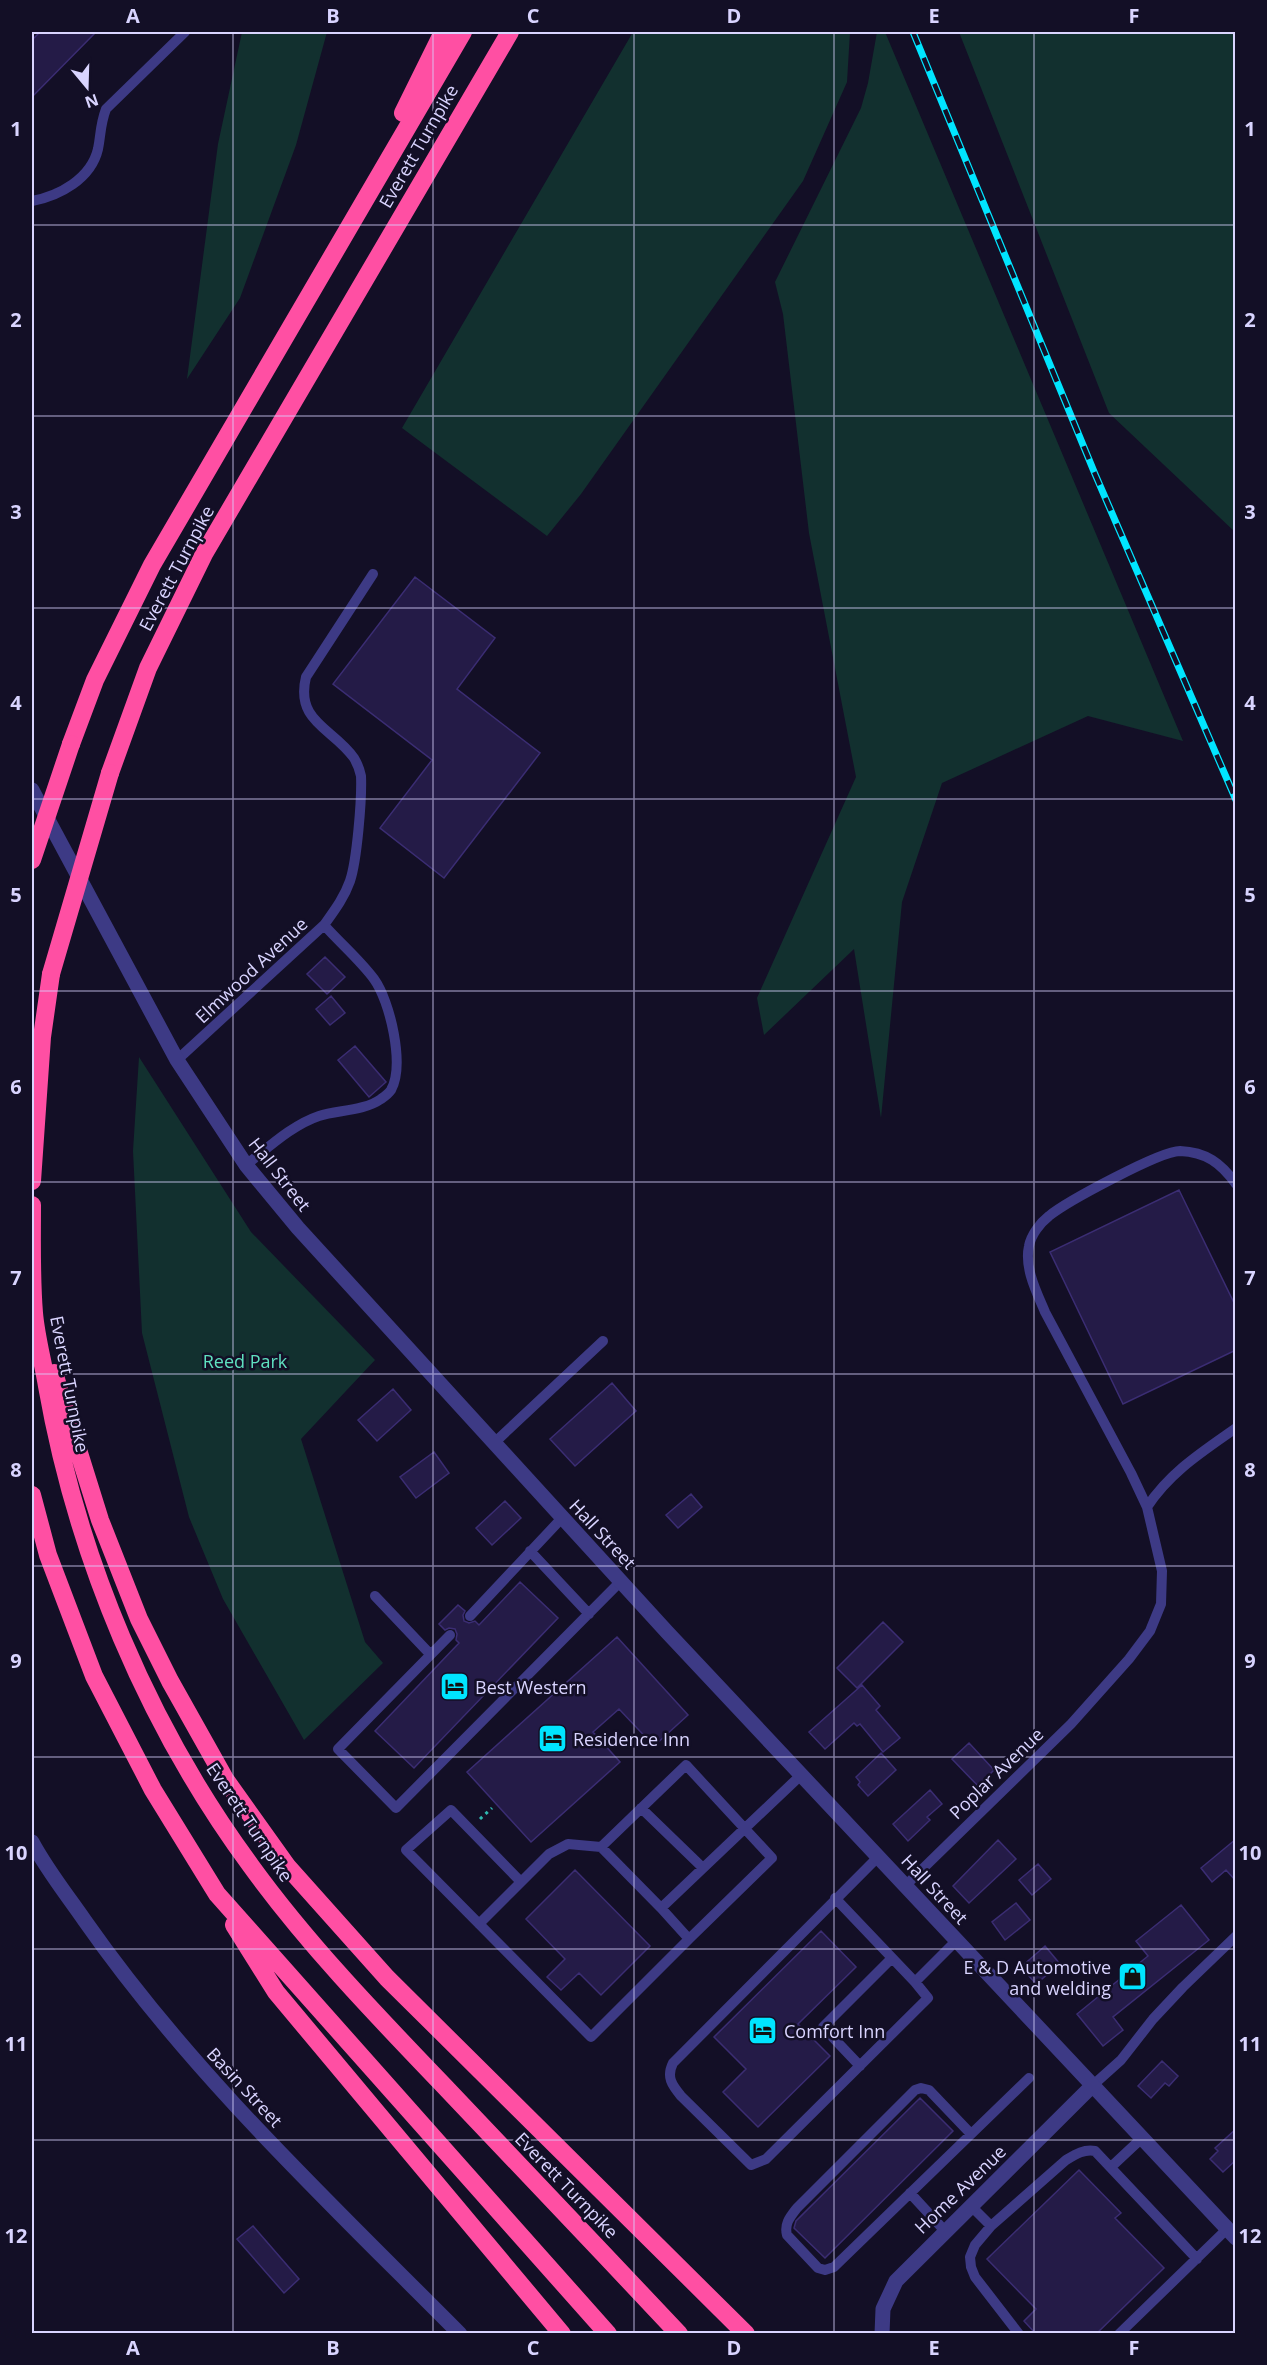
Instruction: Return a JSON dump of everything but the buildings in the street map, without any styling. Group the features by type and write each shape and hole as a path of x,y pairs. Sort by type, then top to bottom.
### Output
{"highway":[{"path":"363,203 426,64 443,32"},
{"name":"Everett Turnpike","path":"32,860 95,680 152,565 463,32"},
{"name":"Everett Turnpike","path":"32,1181 42,1037 51,974 110,773 148,668 204,554 510,32"},
{"name":"Everett Turnpike","path":"32,1205 34,1315 54,1425 74,1502 108,1605 151,1702 215,1814 251,1868 319,1950 391,2030 679,2334"},
{"path":"34,1315 118,1569 139,1619 170,1681 225,1779 287,1866 387,1978 746,2334"},
{"path":"32,1496 48,1556 93,1676 153,1790 217,1894 248,1950 276,1992 562,2334"},
{"path":"217,1894 608,2334"}],"street":[{"name":"Hall Street","path":"32,790 177,1060 246,1165 338,1274 493,1444 1231,2234"},
{"name":"Basin Street","path":"32,1842 118,1969 198,2066 460,2334"},
{"name":"Home Avenue","path":"882,2334 883,2308 896,2281 1092,2086"}],"lane":[{"path":"32,201 58,193 77,182 92,165 98,150 100,125 106,109 185,32"},
{"path":"324,925 342,901 351,879 360,808 361,773 354,759 316,722 306,707 302,693 306,677 373,574"},
{"name":"Elmwood Avenue","path":"177,1060 324,925 374,979 390,1013 396,1061 395,1077 390,1091 378,1101 318,1116 301,1124 246,1165"},
{"name":"Poplar Avenue","path":"905,1886 1071,1724 1129,1659 1150,1631 1161,1604 1162,1571 1147,1507 1045,1312 1034,1286 1028,1262 1029,1246 1035,1232 1047,1217 1064,1205 1158,1156 1177,1151 1193,1152 1212,1158 1225,1169 1236,1184"},
{"path":"493,1444 603,1341"},
{"path":"1147,1507 1161,1486 1186,1464 1236,1428"},
{"path":"470,1616 562,1518"},
{"path":"530,1551 589,1614"},
{"path":"450,1635 338,1749 396,1808 621,1581"},
{"path":"375,1596 430,1654"},
{"path":"521,1882 450,1810 406,1850 591,2037 772,1858 686,1765 601,1847"},
{"path":"661,1908 801,1775"},
{"path":"641,1808 703,1868"},
{"path":"479,1924 549,1854 568,1844 601,1847 689,1939"},
{"path":"835,1898 928,1998 766,2159 751,2164 672,2085 669,2077 673,2063 835,1898 878,1857"},
{"path":"1092,2086 1121,2060 1153,2019 1236,1936"},
{"path":"915,1982 956,1941"},
{"path":"860,2066 823,2027 892,1958"},
{"path":"971,2134 929,2090 921,2088 915,2090 797,2208 785,2228 787,2235 818,2268 825,2270 834,2267 1029,2078"},
{"path":"1111,2167 1142,2138"},
{"path":"1019,2334 982,2287 971,2267 970,2257 975,2245 991,2226 1066,2160 1078,2153 1088,2150 1095,2151 1197,2259"},
{"path":"910,2193 945,2231"},
{"path":"971,2206 991,2226"},
{"path":"1119,2334 1197,2259 1231,2234"}],"green space":[{"path":"242,32 327,32 296,145 240,298 187,379 218,144"},
{"path":"633,32 850,32 847,82 803,181 581,494 547,536 402,428"},
{"path":"877,32 885,32 1183,741 1088,716 942,783 902,902 881,1118 854,949 764,1035 757,998 856,777 809,533 783,314 775,282 861,108"},
{"path":"959,32 1235,32 1235,532 1109,413"},
{"name":"Reed Park","path":"139,1057 251,1232 375,1360 301,1439 365,1642 383,1663 304,1740 223,1599 189,1517 142,1333 133,1151"}],"railway":[{"path":"913,32 1095,474 1236,800"}],"place":[{"name":"Best Western","path":"454,1687"},
{"name":"Residence Inn","path":"552,1739"},
{"name":"E & D Automotive and welding","path":"1132,1977"},
{"name":"Comfort Inn","path":"763,2031"}]}
